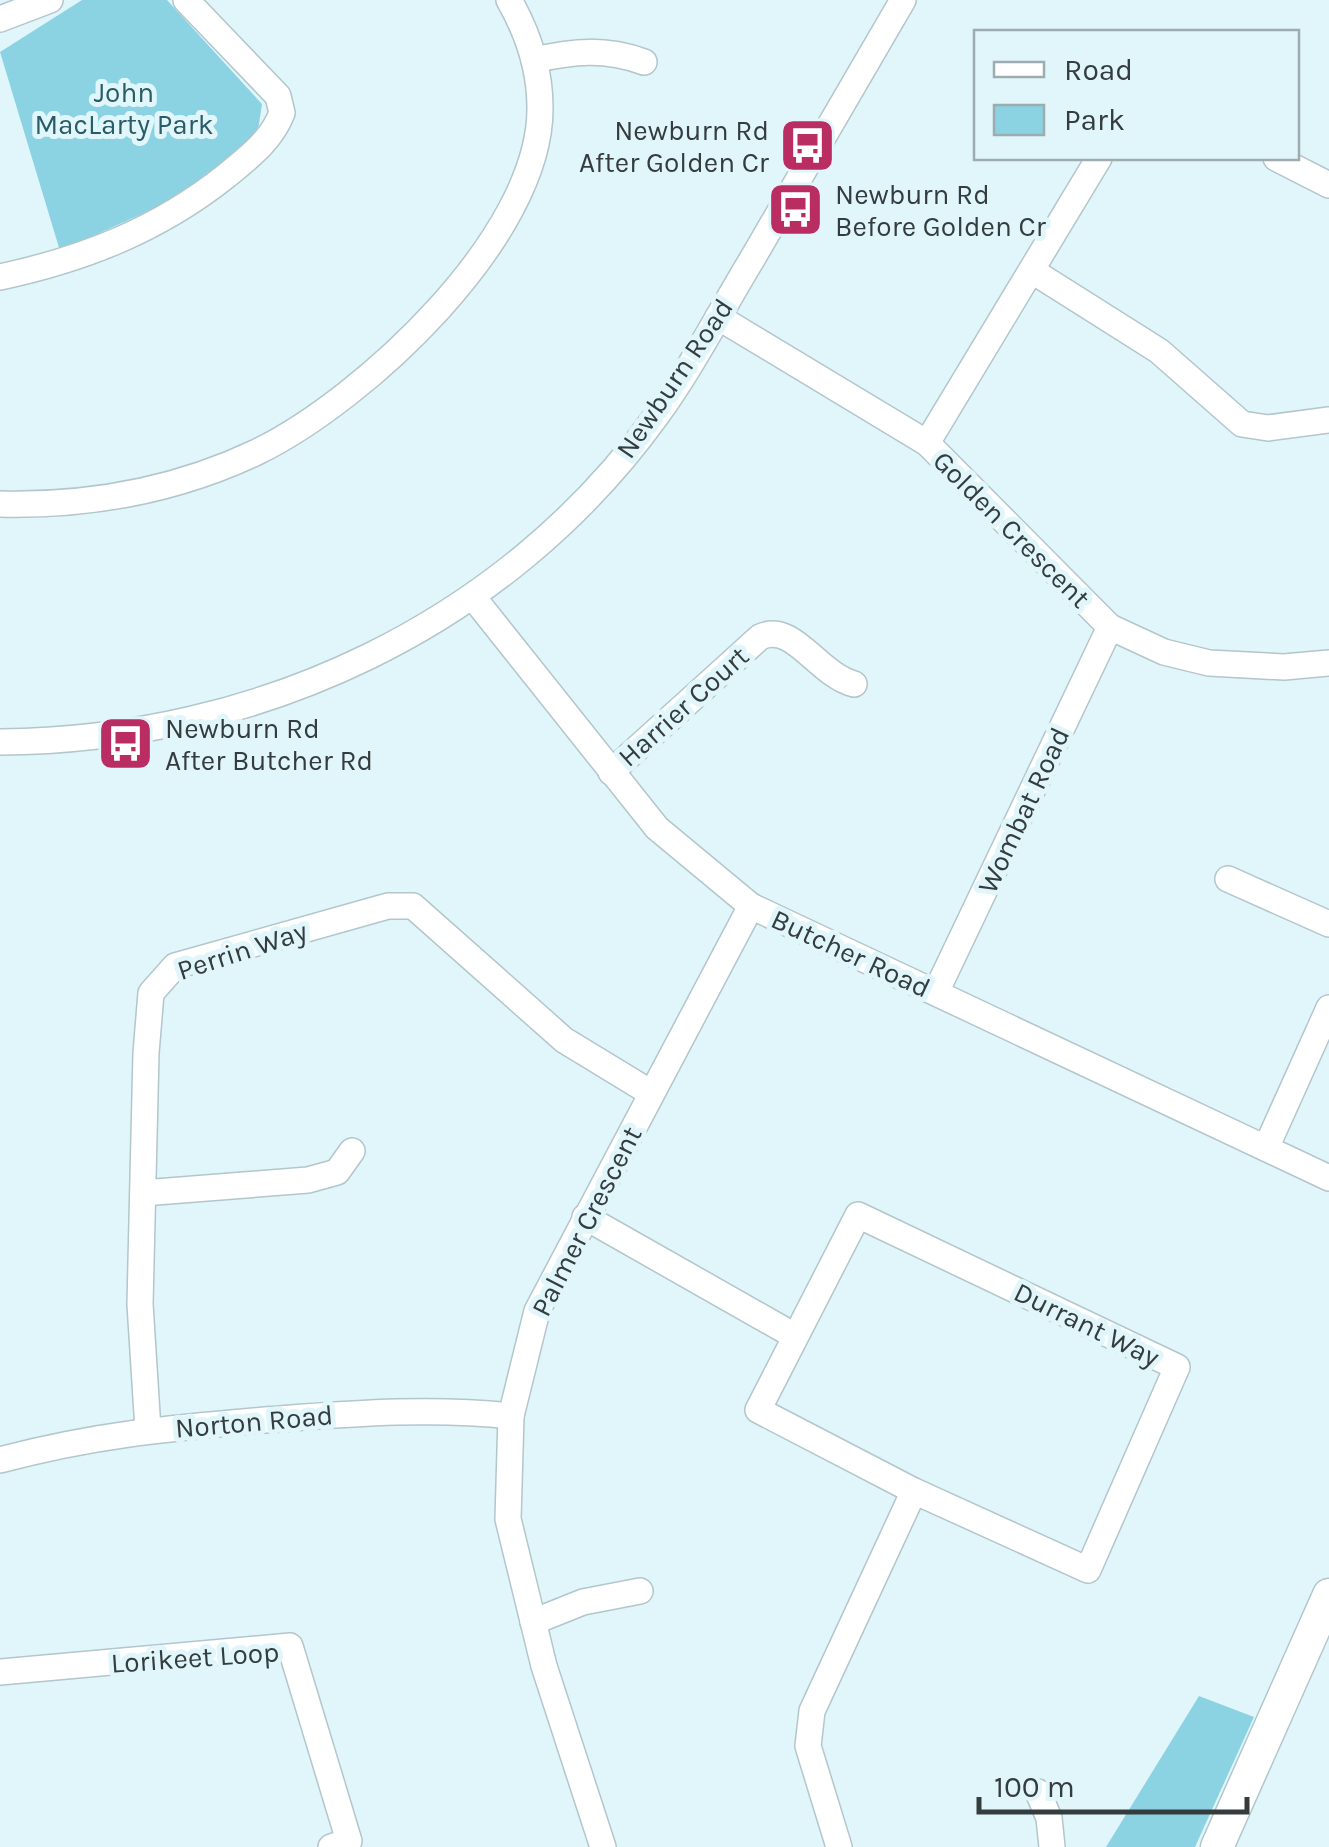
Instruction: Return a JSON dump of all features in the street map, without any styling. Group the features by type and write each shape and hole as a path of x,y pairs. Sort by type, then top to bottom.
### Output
{"main road":[{"path":"1217,1847 1329,1596"}],"street":[{"path":"0,19 50,0"},
{"path":"0,277 91,252 170,216 270,136 282,113 278,96 186,0"},
{"path":"0,504 118,497 181,480 255,453 344,398 392,358 489,244 512,204 535,144 540,110 534,60 509,0"},
{"name":"Newburn Road","path":"0,742 102,738 240,709 402,640 473,597 560,527 657,415 904,0"},
{"path":"534,60 591,50 616,52 644,62"},
{"path":"927,444 1034,272 1098,160"},
{"path":"1280,160 1329,185"},
{"path":"1034,272 1158,351 1242,424 1268,428 1329,420"},
{"name":"Golden Crescent","path":"718,317 927,444 1110,627 1164,652 1209,663 1284,667 1329,663"},
{"name":"Butcher Road","path":"473,597 611,772 685,854 751,906 1329,1178"},
{"name":"Wombat Road","path":"936,992 1110,627"},
{"name":"Harrier Court","path":"611,772 760,637 773,631 785,634 834,678 854,684"},
{"path":"1228,879 1329,924"},
{"name":"Perrin Way","path":"148,1430 140,1304 143,1192 151,993 162,978 186,962 388,906 414,906 564,1040 650,1092"},
{"name":"Palmer Crescent","path":"603,1847 533,1622 508,1518 511,1416 537,1312 751,906"},
{"path":"1266,1148 1329,1008"},
{"path":"143,1192 308,1180 337,1172 352,1151"},
{"name":"Durrant Way","path":"858,1215 1176,1367 1088,1570 914,1491 758,1410 858,1215"},
{"path":"585,1217 793,1336"},
{"name":"Norton Road","path":"0,1460 80,1438 148,1430 414,1410 511,1416"},
{"path":"839,1847 808,1746 812,1711 914,1491"},
{"path":"533,1622 583,1602 640,1591"},
{"name":"Lorikeet Loop","path":"0,1672 290,1646 348,1841 331,1847"},
{"path":"1038,1792 1049,1818 1052,1847"}],"green space":[{"name":"John MacLarty Park","path":"82,0 167,0 262,104 257,137 177,198 60,251 0,52"},
{"path":"1199,1696 1254,1717 1195,1847 1106,1847"}],"place":[{"name":"Newburn Rd After Golden Cr","path":"808,146"},
{"name":"Newburn Rd Before Golden Cr","path":"796,210"},
{"name":"Newburn Rd After Butcher Rd","path":"126,744"}]}
